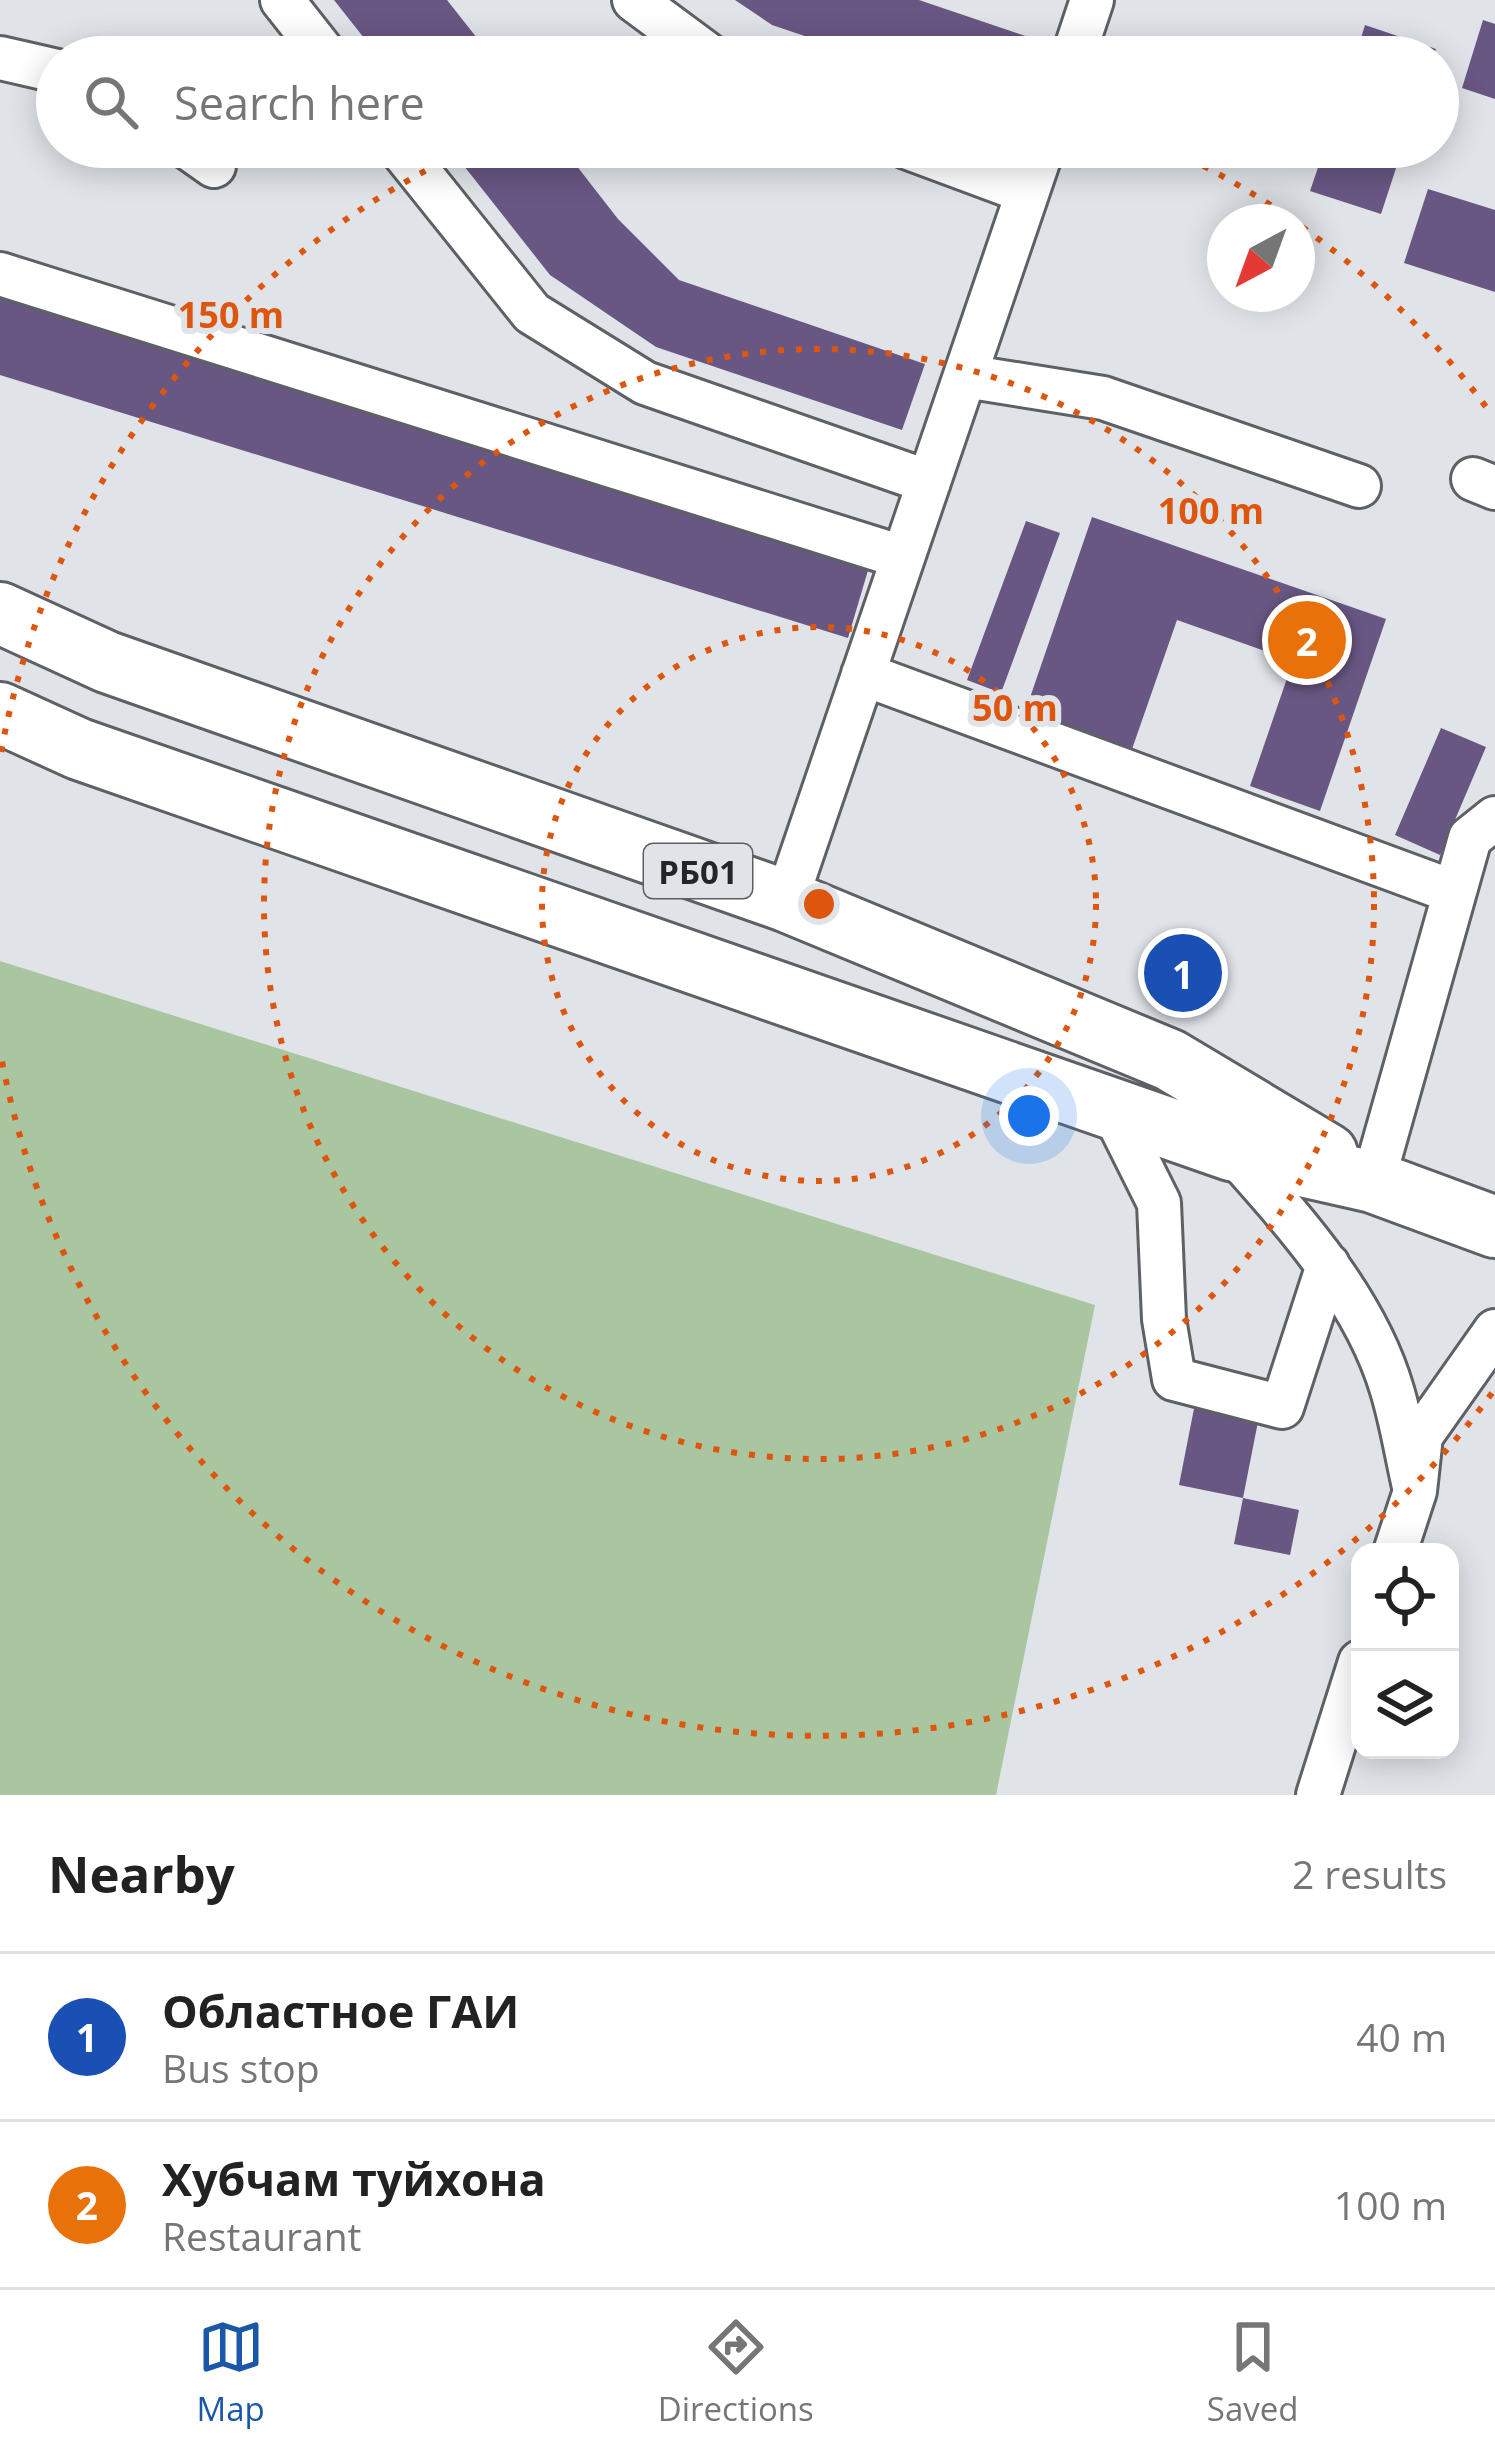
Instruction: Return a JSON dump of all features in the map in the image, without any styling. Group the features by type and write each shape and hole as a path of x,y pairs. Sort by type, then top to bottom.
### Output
{"highway":[{"name":"РБ01","path":"0,613 107,662 786,902 1170,1060 1373,1181"},
{"name":"РБ01","path":"0,713 79,749 1232,1150 1373,1181 1495,1227"}],"street":[{"path":"282,0 310,36"},
{"path":"634,0 683,36"},
{"path":"1080,36 1093,0"},
{"path":"0,58 36,66"},
{"path":"417,168 532,313 645,383 929,482"},
{"path":"962,168 1027,192"},
{"path":"786,902 1036,168"},
{"path":"0,274 902,557"},
{"path":"965,376 1103,398 1359,486"},
{"path":"863,674 1454,892"},
{"path":"1373,1181 1470,838 1495,818"},
{"path":"1110,1106 1159,1203 1164,1319 1174,1378 1282,1407 1328,1265"},
{"path":"1232,1150 1328,1265 1352,1302 1392,1386 1415,1491"},
{"path":"1398,1543 1415,1491 1421,1436 1495,1331"},
{"path":"1318,1795 1351,1690"}],"green space":[{"path":"0,961 1095,1305 996,1795 0,1795"}],"building":[{"path":"334,0 447,0 475,36 362,36"},
{"path":"735,0 919,0 1025,36 805,36 772,25"},
{"path":"1483,20 1495,24 1495,99 1462,88"},
{"path":"1365,25 1398,36 1362,36"},
{"path":"466,168 578,168 618,219 679,280 925,364 902,430 656,347 550,275"},
{"path":"1318,168 1396,168 1381,214 1310,191"},
{"path":"1428,189 1495,210 1495,292 1404,263"},
{"path":"0,297 869,567 848,638 0,375"},
{"path":"1092,517 1386,619 1320,811 1250,786 1293,661 1177,620 1131,752 1024,715"},
{"path":"1026,521 1060,533 1001,693 967,680"},
{"path":"1441,728 1486,747 1440,855 1395,835"},
{"path":"1201,1373 1265,1386 1243,1498 1179,1485"},
{"path":"1243,1498 1299,1510 1290,1555 1234,1544"}],"place":[{"name":"Хубчам туйхона","path":"1307,640"},
{"name":"Областное ГАИ","path":"1183,973"}]}
